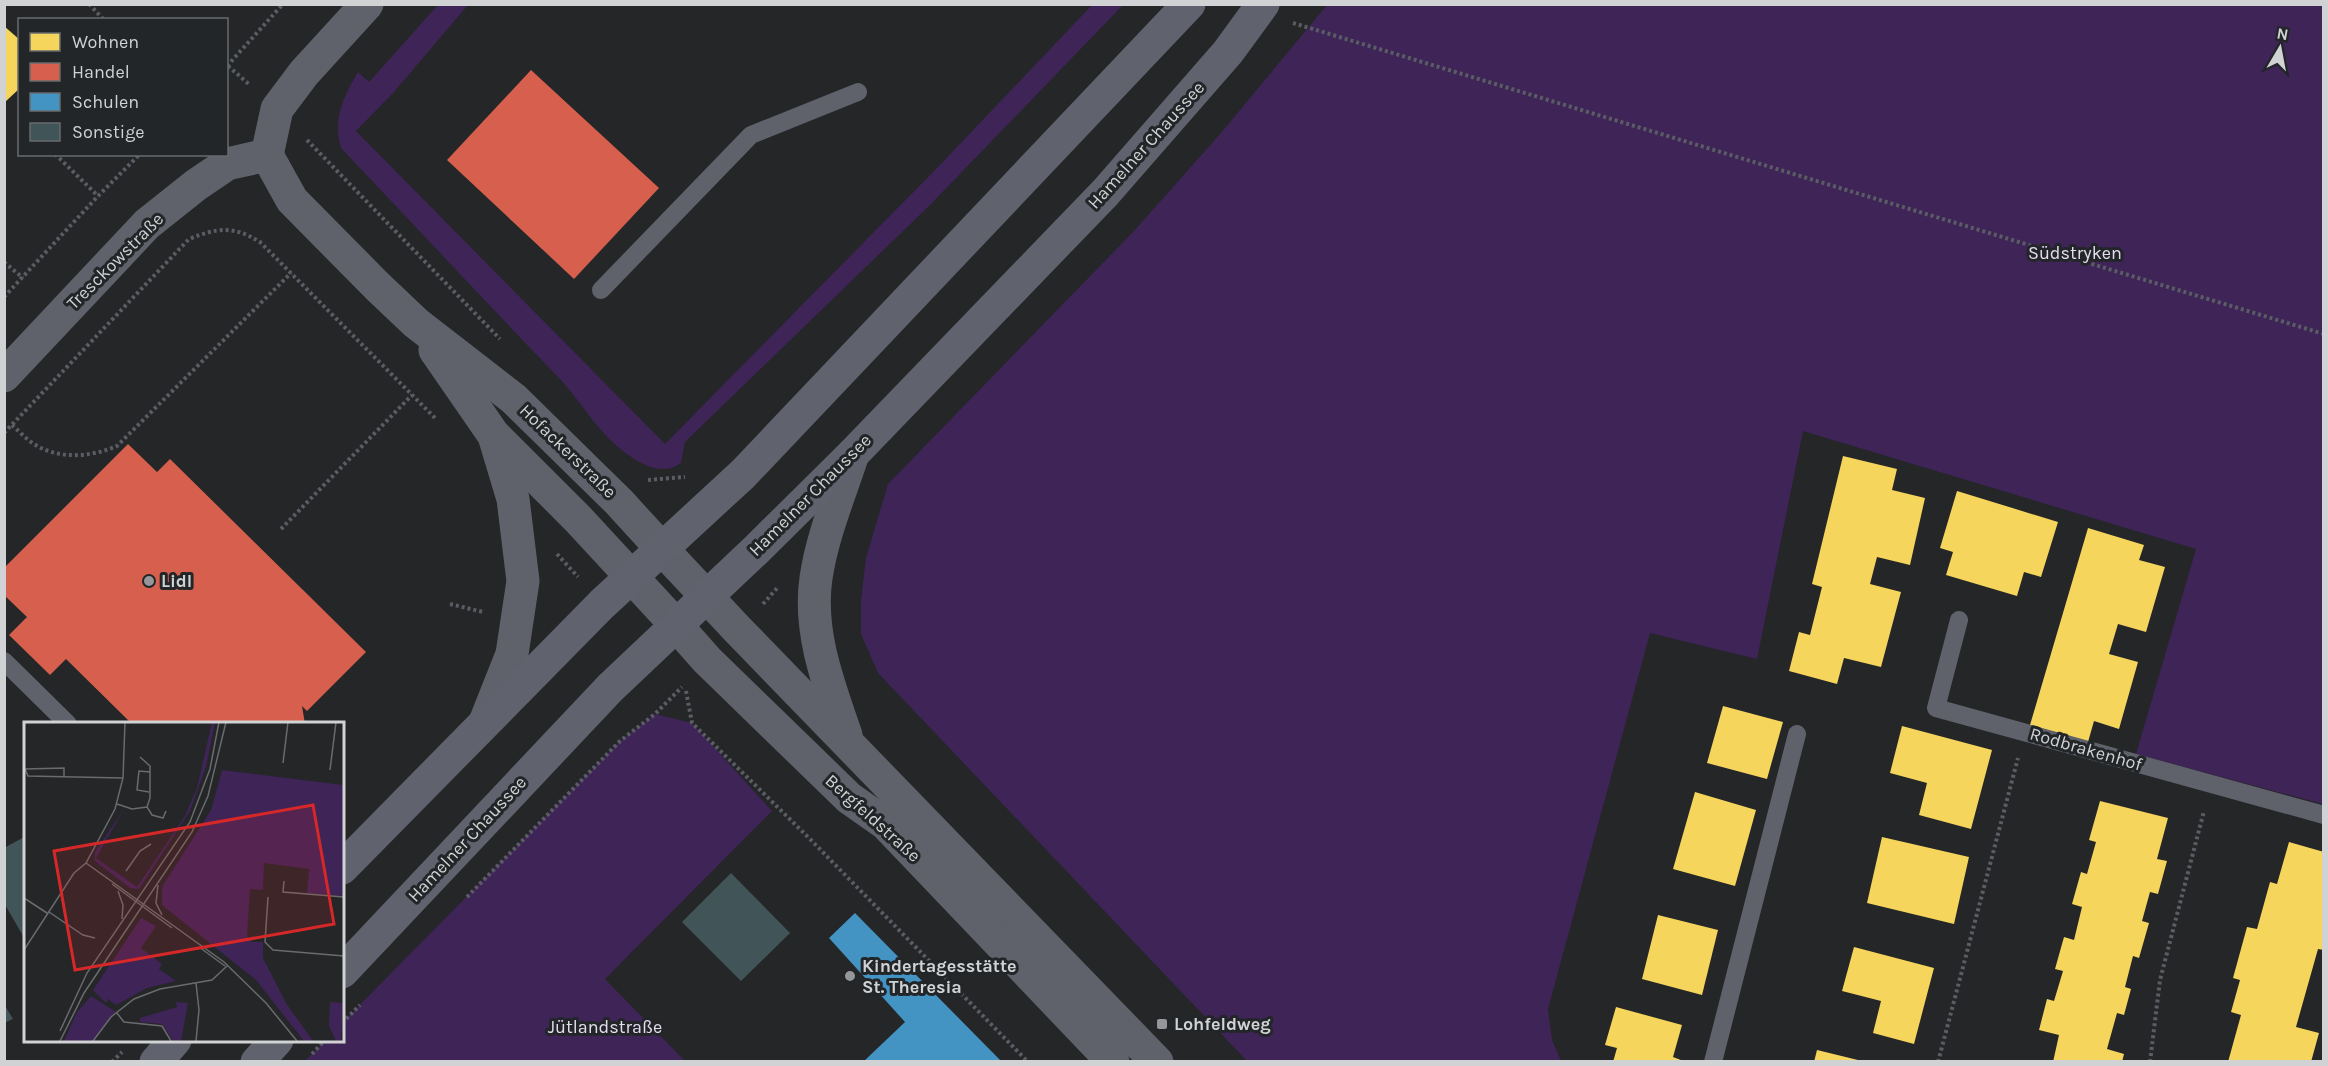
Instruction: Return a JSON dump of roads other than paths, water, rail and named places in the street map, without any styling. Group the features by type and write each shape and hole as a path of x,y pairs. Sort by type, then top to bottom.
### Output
{"main road":[{"path":"344,866 631,578 743,474 1189,4"},
{"name":"Hamelner Chaussee","path":"344,970 610,688 757,549 853,454 1105,193 1228,52 1263,4"},
{"path":"156,1062 174,1042"},
{"path":"257,1062 276,1042"}],"street":[{"path":"267,155 277,109 304,73 367,4"},
{"name":"Hofackerstraße","path":"267,155 292,200 416,323 514,399 619,502 706,595"},
{"name":"Tresckowstraße","path":"4,376 147,224 227,164 267,155"},
{"name":"Hofackerstraße","path":"416,323 493,434 578,519 631,578"},
{"name":"Hofackerstraße","path":"485,722 512,654 523,581 513,499 493,434"},
{"path":"849,743 823,667 814,609 816,578 826,537 853,454"},
{"name":"Bergfeldstraße","path":"631,578 707,660 849,798 886,824 1113,1062"},
{"name":"Bergfeldstraße","path":"706,595 1157,1062"}],"lane":[{"path":"601,290 751,135 858,92"},
{"name":"Rodbrakenhof","path":"1959,620 1935,708 2324,815"},
{"path":"4,661 66,722"},
{"path":"1713,1062 1797,734"}],"place":[{"name":"Lidl","path":"149,581"},
{"name":"Kindertagesstätte St. Theresia","path":"850,976"},
{"name":"Lohfeldweg","path":"1162,1024"}],"park label":[{"name":"Südstryken","path":"2075,253"},
{"name":"Jütlandstraße","path":"605,1027"}]}
